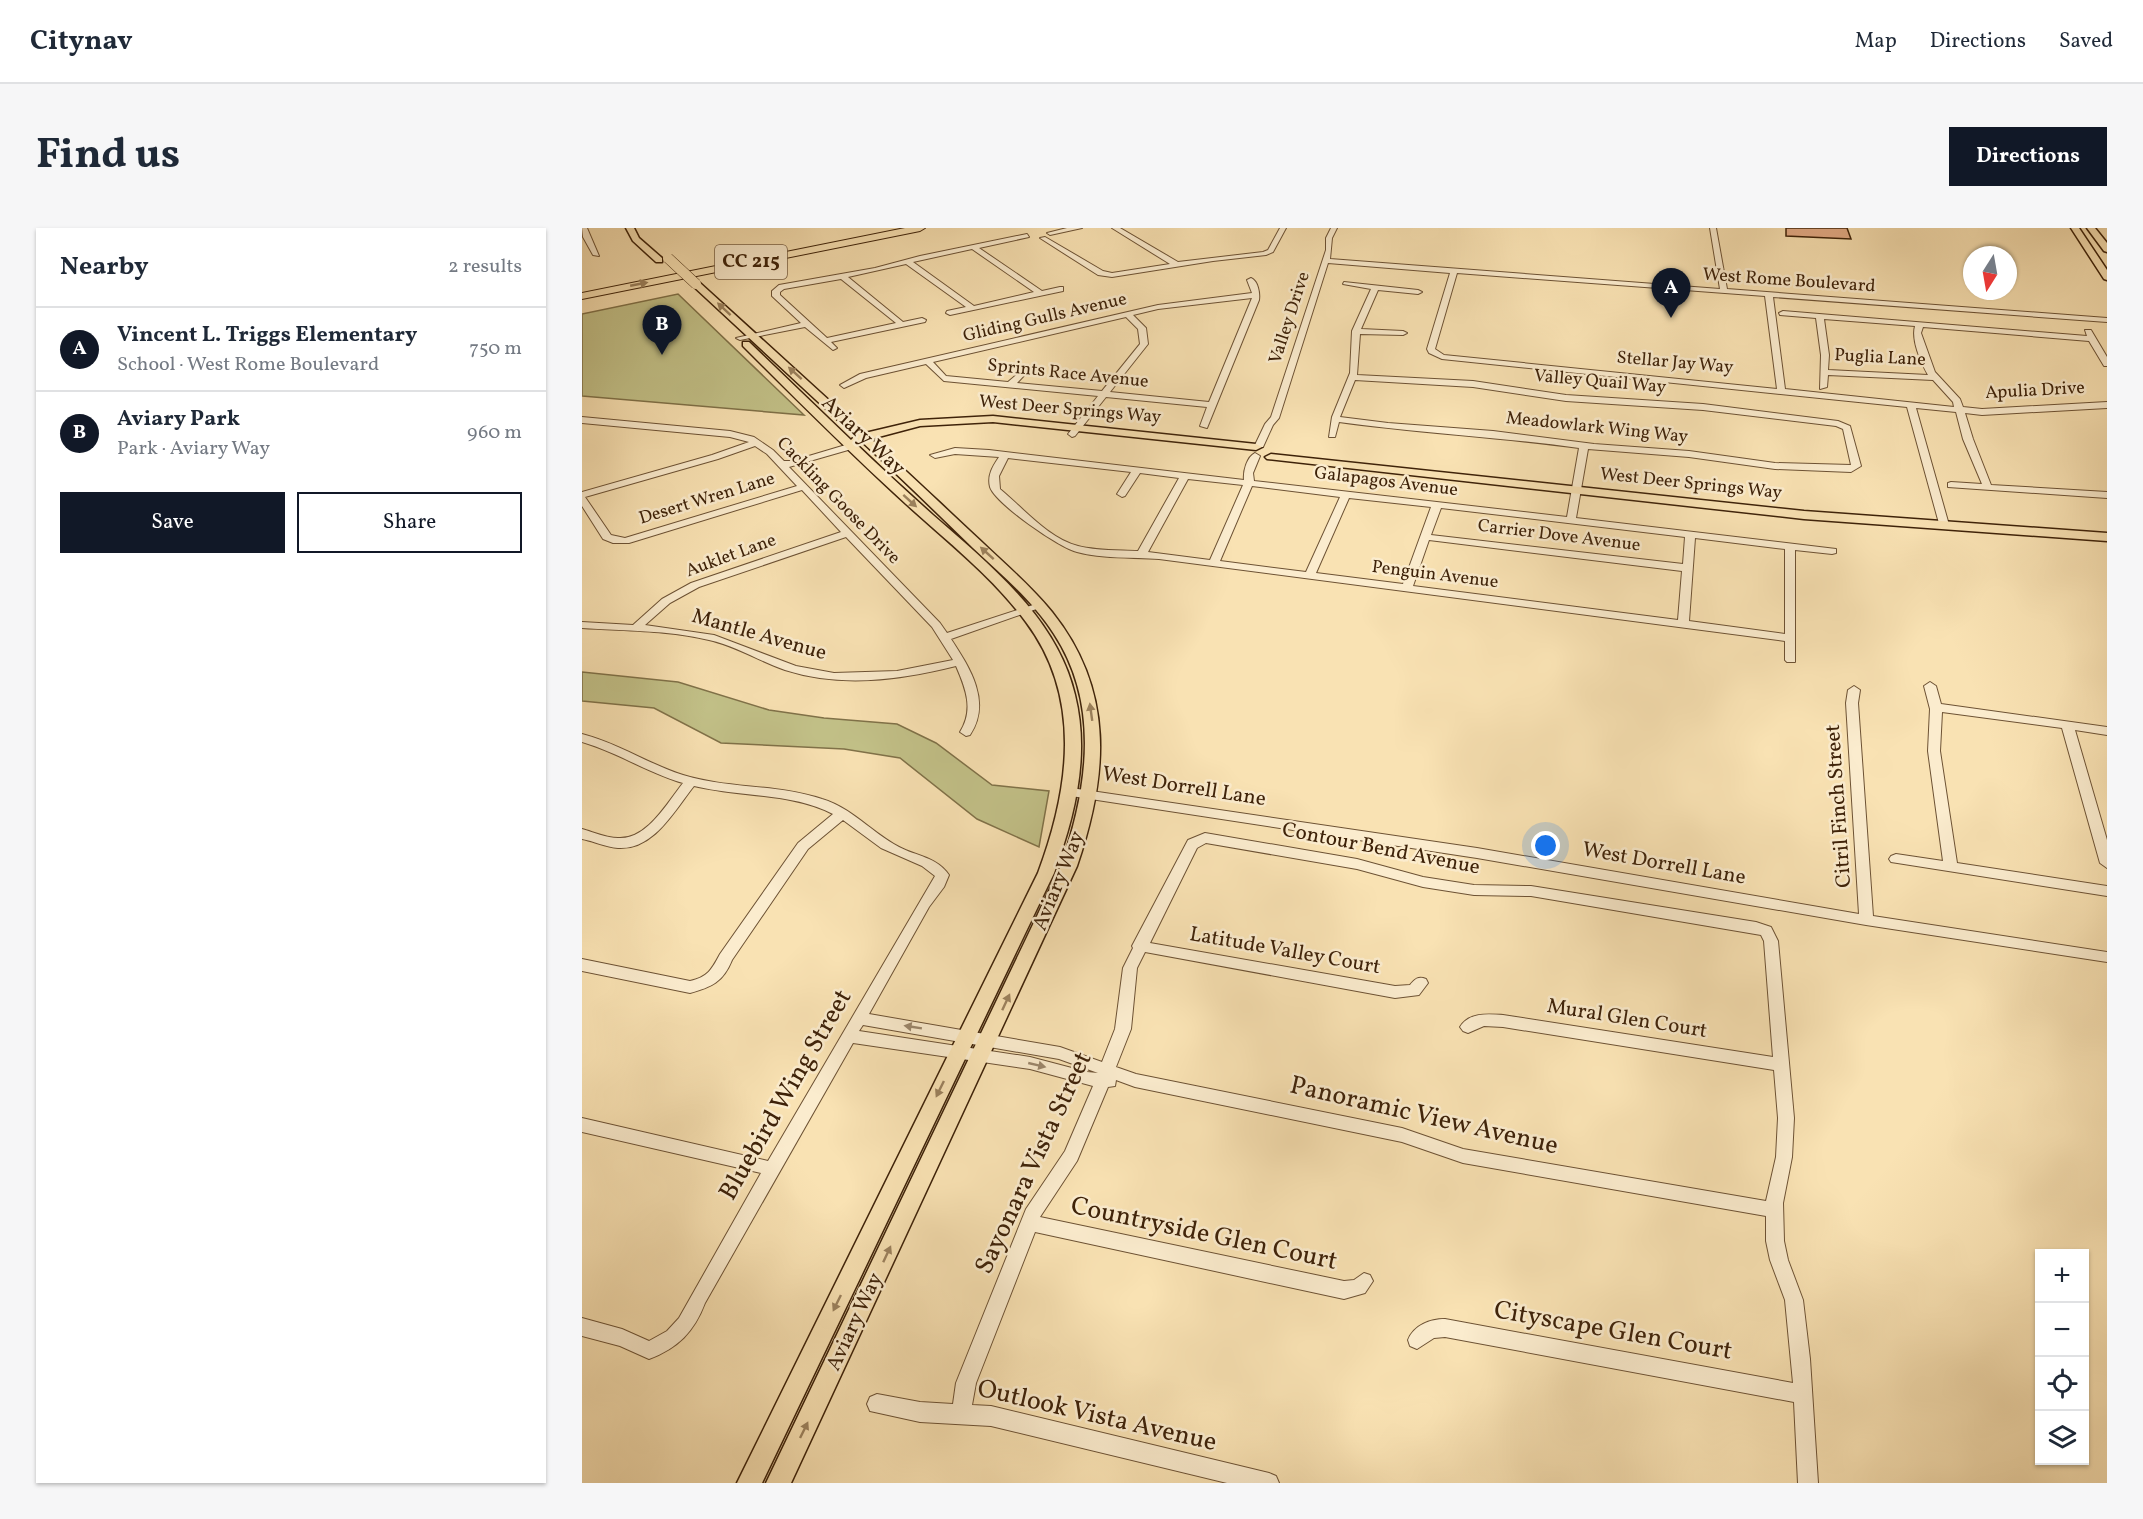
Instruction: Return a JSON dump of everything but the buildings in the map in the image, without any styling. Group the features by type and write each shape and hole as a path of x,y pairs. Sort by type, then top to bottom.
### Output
{"highway":[{"name":"CC 215","path":"582,296 920,228"},
{"name":"CC 215","path":"651,269 686,262"}],"main road":[{"name":"Aviary Way","path":"630,228 636,239 664,259 740,338 849,444 1004,588 1021,608 1050,646 1069,698 1081,793 1046,873 749,1483"},
{"path":"2075,228 2107,276"},
{"path":"2091,228 2107,249"},
{"name":"Aviary Way","path":"646,235 664,259"},
{"name":"Aviary Way","path":"691,285 752,335 866,439 1037,602 1071,652 1082,675 1089,700 1094,744 1081,793 1069,866 778,1483"},
{"name":"West Deer Springs Way","path":"849,444 920,423 975,419 1013,420 1075,430 1578,486 1766,511 2107,529"},
{"name":"West Deer Springs Way","path":"1943,521 2107,537"}],"street":[{"path":"584,228 591,247 597,255"},
{"path":"1027,236 1028,233 1037,230 1050,233 1079,228"},
{"path":"1115,228 1177,265"},
{"path":"833,348 776,296 778,289 876,270 1027,236 1043,238 1108,275 1268,253 1282,228"},
{"name":"Valley Drive","path":"1264,451 1277,425 1275,418 1329,250 1329,238 1334,228"},
{"path":"1713,228 1724,291"},
{"path":"1043,238 1050,233"},
{"path":"582,249 591,247"},
{"path":"973,247 1040,293"},
{"name":"West Rome Boulevard","path":"1325,261 2107,320"},
{"path":"908,262 972,308"},
{"name":"Stellar Jay Way","path":"1454,271 1431,349 1437,355 1910,403"},
{"path":"842,276 900,324"},
{"path":"1204,426 1256,295 1251,280"},
{"path":"1347,285 1419,292"},
{"path":"1332,435 1353,377 1356,331 1362,312 1376,287"},
{"path":"950,313 1059,289"},
{"name":"Gliding Gulls Avenue","path":"844,385 863,376 1128,314 1191,302 1256,295"},
{"path":"1769,295 1781,390"},
{"path":"1783,313 2092,339"},
{"path":"1075,430 1144,344 1142,328 1128,314"},
{"path":"1820,316 1825,355 1823,387"},
{"path":"825,341 922,320"},
{"path":"740,338 765,334 805,322"},
{"path":"1920,324 1917,333 1921,349 1931,373 1953,396 1959,407 1968,439 1988,488"},
{"path":"2086,328 2107,364"},
{"path":"1356,331 1403,333"},
{"name":"Sprints Race Avenue","path":"928,361 944,378 1212,405"},
{"path":"1010,385 1028,367"},
{"name":"Puglia Lane","path":"1824,372 1936,378"},
{"name":"Valley Quail Way","path":"1353,377 1473,384 1575,398 1703,407 1844,426 1849,431 1856,463 1854,468"},
{"path":"1910,403 1943,521"},
{"name":"Apulia Drive","path":"1910,403 2013,412 2064,405 2107,403"},
{"name":"Meadowlark Wing Way","path":"1336,419 1584,446 1689,454 1774,466 1816,469 1854,468"},
{"name":"Cackling Goose Drive","path":"584,422 720,433 756,442 770,452 942,634 959,662 974,709 974,718 966,732"},
{"path":"582,497 715,457 756,442"},
{"path":"782,464 793,464 849,444"},
{"path":"1570,521 1584,446"},
{"name":"Galapagos Avenue","path":"935,455 955,451 1185,476 1249,480 1346,494 1832,551"},
{"path":"1214,563 1249,480 1257,474 1264,451"},
{"name":"Penguin Avenue","path":"1005,455 994,471 993,483 996,490 1042,530 1075,549 1142,554 1791,638"},
{"path":"1122,494 1137,470"},
{"path":"1142,554 1185,476"},
{"path":"1951,486 2107,495"},
{"name":"Desert Wren Lane","path":"582,497 604,528 607,537 619,541 630,540 804,487"},
{"path":"1309,576 1346,494"},
{"path":"1407,588 1437,505"},
{"name":"Auklet Lane","path":"636,628 666,601 696,585 848,533"},
{"path":"1683,624 1690,535"},
{"name":"Carrier Dove Avenue","path":"1426,537 1688,568"},
{"path":"1790,547 1791,660"},
{"path":"942,634 1037,602"},
{"name":"Mantle Avenue","path":"582,626 636,628 710,637 748,649 794,668 825,674 885,676 959,662"},
{"path":"1930,686 1935,708 1934,751 1951,868"},
{"name":"Citril Finch Street","path":"1854,690 1852,703 1866,920"},
{"path":"1935,708 2107,731"},
{"path":"2067,725 2107,863"},
{"path":"582,738 610,747 648,767 692,782 812,800 842,813 803,846 725,958 720,971 702,984 690,987 582,965"},
{"path":"582,834 618,843 638,841 649,833 692,782"},
{"name":"West Dorrell Lane","path":"1081,793 1477,853 1866,920 2107,957"},
{"name":"Bluebird Wing Street","path":"582,1327 622,1338 649,1350 668,1342 687,1325 698,1299 924,904 941,880 942,875 939,871 891,849 842,813"},
{"name":"Contour Bend Avenue","path":"1199,840 1214,839 1357,864 1423,882 1474,890 1551,894 1756,927 1768,934 1771,941 1782,1065"},
{"name":"Sayonara Vista Street","path":"961,1413 966,1383 1030,1223 1043,1196 1071,1156 1123,1029 1129,975 1139,946 1190,848 1199,840"},
{"path":"1896,859 2107,891"},
{"name":"Latitude Valley Court","path":"1139,946 1395,992 1414,991 1420,983"},
{"path":"859,1018 963,1044"},
{"name":"Mural Glen Court","path":"1468,1027 1482,1020 1503,1021 1782,1065"},
{"path":"849,1036 963,1044"},
{"name":"Panoramic View Avenue","path":"963,1044 984,1047 1078,1077 1104,1075 1135,1080 1402,1135 1462,1156 1774,1209"},
{"path":"1782,1065 1786,1118 1785,1146 1774,1209 1775,1241 1779,1260 1794,1300 1803,1394 1808,1483"},
{"path":"582,1125 773,1169"},
{"name":"Countryside Glen Court","path":"1030,1223 1344,1290 1359,1287 1364,1281"},
{"name":"Cityscape Glen Court","path":"1417,1340 1424,1332 1436,1327 1445,1328 1803,1394"},
{"name":"Outlook Vista Avenue","path":"877,1404 920,1412 991,1416 1269,1483"}],"shaded area":[{"path":"678,294 804,415 582,396 582,314"},
{"path":"582,672 678,682 769,710 824,718 897,724 936,743 992,785 1049,791 1039,847 977,819 900,758 844,749 721,743 654,708 582,701"}],"place":[{"name":"Vincent L. Triggs Elementary","path":"1671,318"},
{"name":"Aviary Park","path":"662,355"}]}
